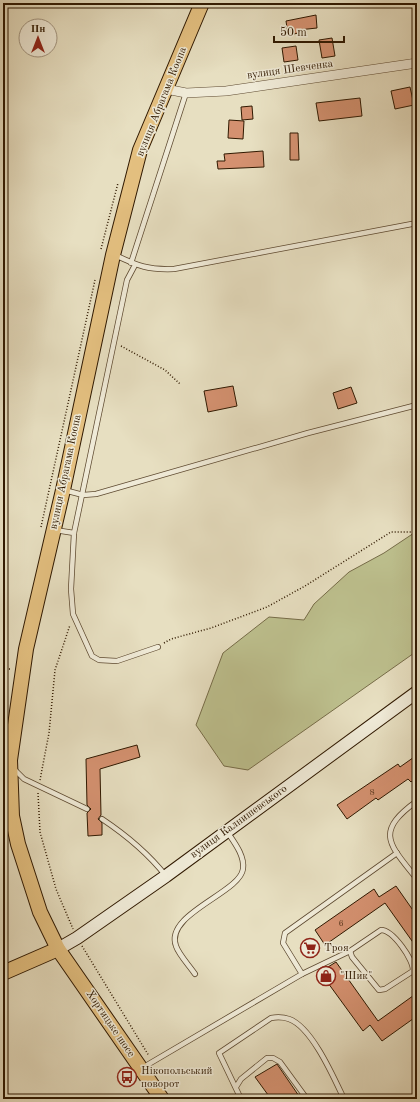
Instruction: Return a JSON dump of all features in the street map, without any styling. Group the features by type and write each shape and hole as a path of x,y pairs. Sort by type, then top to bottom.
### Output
{"main road":[{"name":"вулиця Абрагама Коопа","path":"58,949 40,912 18,844 12,816 10,760 26,649 63,490 113,255 140,150 202,3"},
{"path":"3,972 58,949"},
{"name":"Хортицьке шосе","path":"58,949 162,1099"}],"street":[{"name":"вулиця Шевченка","path":"166,89 186,93 226,91 417,63"},
{"name":"вулиця Калнишевського","path":"58,949 77,938 166,876 417,692"}],"lane":[{"path":"158,647 117,662 99,660 92,656 73,614 71,589 74,533 127,280 186,93"},
{"path":"113,255 133,264 154,270 174,269 417,223"},
{"path":"63,490 83,495 106,492 308,433 417,405"},
{"path":"53,529 74,533"},
{"path":"10,760 15,770 24,779 87,809"},
{"path":"417,801 401,812 391,828 391,842 397,853 417,879"},
{"path":"102,819 126,835 152,858 166,876"},
{"path":"195,974 175,945 175,936 179,927 186,919 229,886 239,877 243,870 241,856 227,831"},
{"path":"302,974 283,943 285,933 397,853"},
{"path":"140,1069 302,974 350,951 381,930 391,933 409,956 415,970 385,989 379,990 352,957 350,951"},
{"path":"240,1099 236,1091 236,1087 219,1053 271,1018 280,1017 296,1022 305,1031 335,1080 344,1099"},
{"path":"236,1087 241,1079 267,1058 273,1058 280,1062 307,1099"}],"path":[{"path":"114,342 165,370 180,384"},
{"path":"158,647 171,639 211,628 267,607 305,586 391,532 417,532"},
{"path":"73,614 55,670 49,733 41,777 37,785 40,832 56,889 77,938 106,988 153,1061"}],"green space":[{"path":"417,531 417,651 248,770 224,766 196,725 223,653 269,617 304,620 314,604 349,572 384,553"}],"building":[{"path":"316,15 317,28 298,30 299,33 288,35 286,21"},
{"path":"332,38 335,56 322,58 319,40"},
{"path":"296,46 298,60 284,62 282,48"},
{"path":"410,87 414,105 395,109 391,91"},
{"path":"360,98 362,116 319,121 316,103"},
{"path":"252,106 253,119 242,120 241,107"},
{"path":"229,120 244,121 243,139 228,138"},
{"path":"290,133 298,133 299,160 290,160"},
{"path":"263,151 264,167 218,169 217,161 225,161 224,154"},
{"path":"233,386 237,406 208,412 204,391"},
{"path":"351,387 357,403 338,409 333,393"},
{"path":"137,745 140,757 100,769 101,815 98,819 102,823 102,835 88,836 87,813 91,809 87,805 86,759"},
{"path":"417,755 417,777 411,782 408,779 378,800 376,798 347,819 337,805 398,764 400,767"},
{"path":"396,886 417,916 417,948 385,903 325,945 315,930 374,889 379,897"},
{"path":"336,962 378,1021 417,993 417,1016 382,1041 370,1025 363,1031 320,972"},
{"path":"277,1064 301,1099 271,1099 255,1077"}],"place":[{"name":"Троя","path":"310,948"},
{"name":"\"Шик\"","path":"326,976"},
{"name":"Нікопольський поворот","path":"127,1077"}]}
